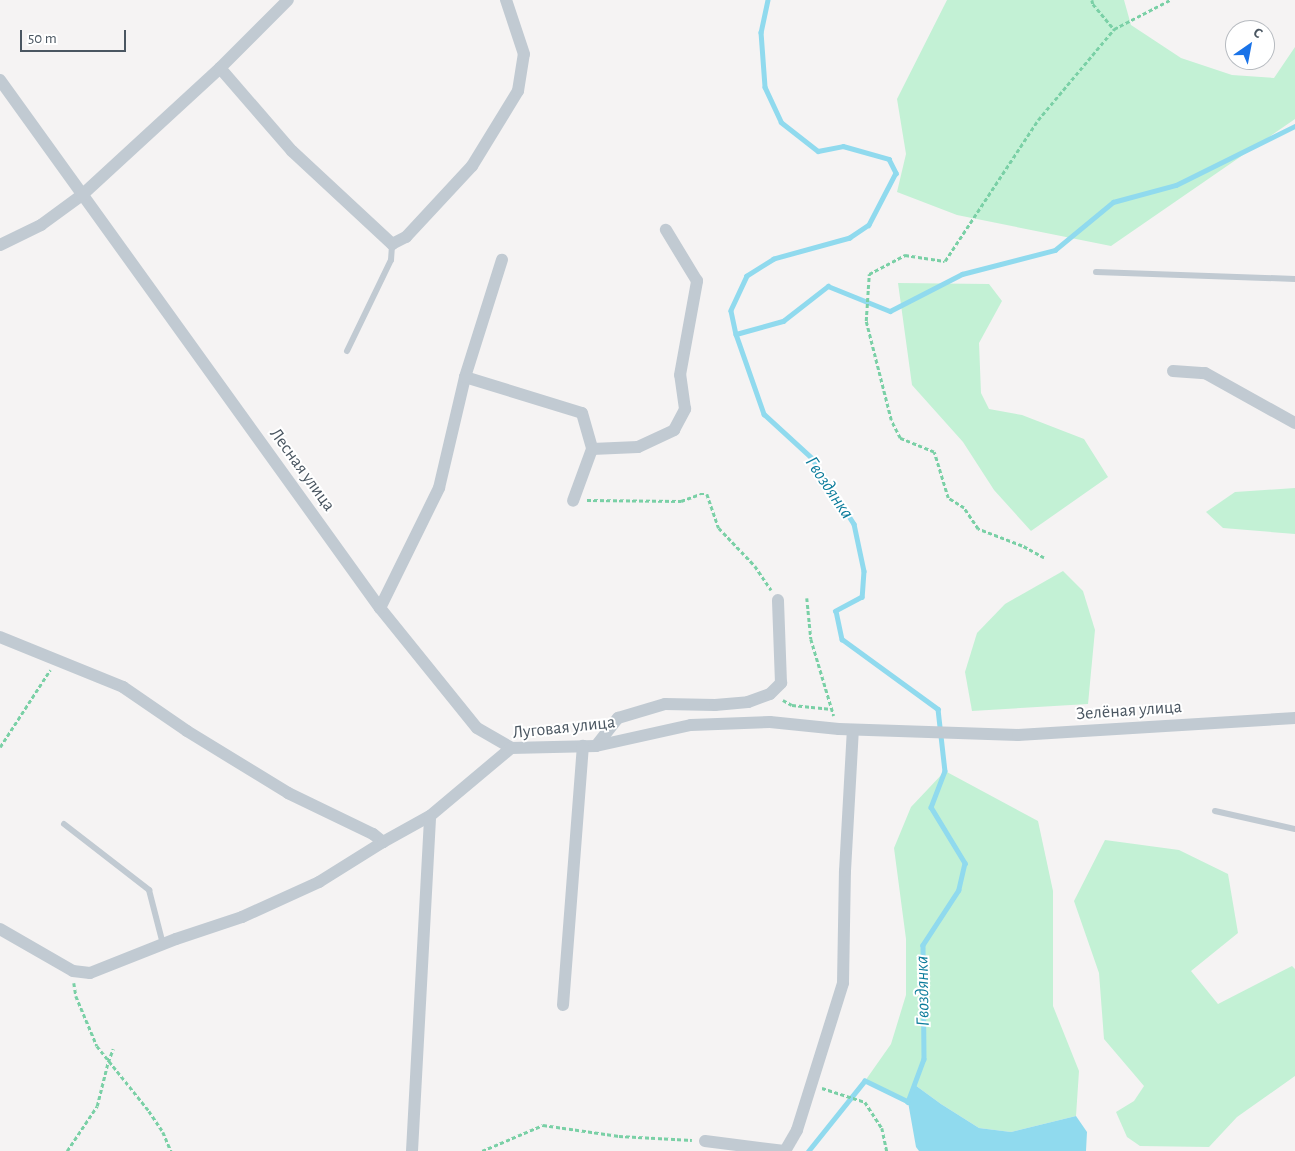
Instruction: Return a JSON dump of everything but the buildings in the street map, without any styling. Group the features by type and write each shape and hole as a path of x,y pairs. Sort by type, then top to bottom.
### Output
{"street":[{"path":"0,245 41,225 82,195 220,68 288,0"},
{"path":"220,68 292,151 392,244 406,237 472,166 518,91 524,54 506,0"},
{"name":"Лесная улица","path":"0,80 380,608 477,728 511,748"},
{"path":"592,449 638,447 674,430 685,409 680,375 697,281 666,230"},
{"path":"380,608 439,488 466,377 502,260"},
{"path":"1173,371 1205,372 1295,423"},
{"path":"466,377 582,413 592,449 573,501"},
{"path":"562,1005 590,746 618,718 665,704 715,705 748,702 770,694 781,683 778,600"},
{"path":"0,637 123,687 187,732 279,788 373,834 383,842"},
{"name":"Зелёная улица","path":"916,732 1018,735 1073,733 1295,718"},
{"name":"Луговая улица","path":"73,971 90,973 176,939 242,917 311,886 430,816 511,748 590,746 691,725 770,722 839,730 916,732"},
{"path":"704,1141 785,1151 798,1130 843,983 845,871 853,730"},
{"path":"412,1151 430,816"},
{"path":"0,929 73,971"}],"lane":[{"path":"347,351 391,260 392,244"},
{"path":"1096,272 1295,279"},
{"path":"1215,810 1295,829"},
{"path":"64,824 149,890 163,944"}],"path":[{"path":"1092,0 1093,4 1114,29"},
{"path":"1044,558 1022,546 978,530 964,508 948,498 934,452 900,438 891,420 866,322 869,274 904,255 945,260 1038,120 1114,29 1170,0"},
{"path":"573,501 610,498 681,501 700,494 707,494 719,528 755,566 778,600"},
{"path":"807,598 811,639 839,730"},
{"path":"0,747 57,660"},
{"path":"770,694 792,705 832,709"},
{"path":"73,971 76,996 97,1046 149,1111 163,1132 171,1151"},
{"path":"67,1151 97,1106 113,1049"},
{"path":"812,1084 865,1102 882,1128 887,1151"},
{"path":"482,1151 543,1125 619,1136 704,1141"}],"green space":[{"path":"947,0 1124,0 1131,25 1181,58 1232,75 1274,78 1295,47 1295,119 1111,246 957,215 897,192 906,154 897,99"},
{"path":"898,283 989,284 1002,301 979,343 981,393 989,409 1022,415 1084,439 1108,477 1031,531 994,490 963,442 912,385"},
{"path":"1295,488 1295,534 1223,528 1206,512 1235,492"},
{"path":"1063,571 1083,591 1095,630 1088,704 972,711 965,672 977,633 1005,604"},
{"path":"945,771 1038,821 1053,891 1053,1006 1079,1071 1076,1116 1011,1132 979,1128 915,1085 908,1102 865,1081 891,1044 906,995 906,939 894,848 911,807"},
{"path":"1105,840 1179,850 1228,874 1238,933 1191,971 1218,1004 1292,966 1295,969 1295,1076 1237,1117 1209,1147 1140,1146 1127,1137 1116,1112 1134,1101 1144,1086 1104,1039 1099,973 1074,901"}],"water":[{"path":"915,1085 979,1128 1011,1132 1076,1116 1087,1132 1086,1151 919,1151 916,1147 908,1102"}],"waterway":[{"name":"Гвоздянка","path":"768,0 761,32 765,87 781,122 818,151 843,146 889,159 896,173 869,225 850,238 774,259 747,276 731,311 736,334 764,414 812,458 854,524 864,571 862,597 836,611 842,639 938,709 945,771 931,807 965,863 959,890 923,945 924,1059 908,1102 865,1081 809,1151"},
{"path":"736,334 783,321 828,286 890,311 962,274 1055,250 1113,202 1176,185 1295,126"}]}
